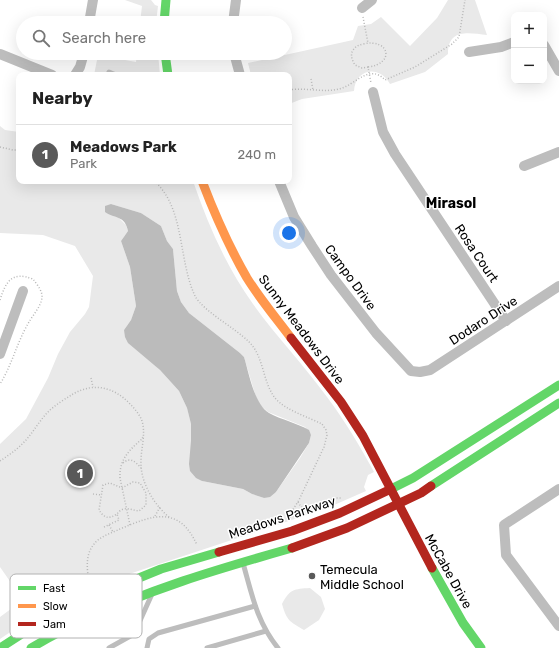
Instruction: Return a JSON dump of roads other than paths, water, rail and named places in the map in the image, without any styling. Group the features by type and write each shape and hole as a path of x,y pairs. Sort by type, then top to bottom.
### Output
{"main road":[{"path":"165,16 166,0"},
{"path":"166,60 168,72"},
{"name":"Sunny Meadows Drive","path":"203,184 217,221 247,278 262,301 341,402 363,436 398,504"},
{"name":"Meadows Parkway","path":"142,577 162,569 191,562 224,550 299,528 340,513 413,478 559,385"},
{"path":"142,595 243,562 297,547 347,528 427,489 559,403"},
{"name":"McCabe Drive","path":"398,504 442,588 463,623 481,648"},
{"name":"Meadows Parkway","path":"0,648 15,638"},
{"path":"31,648 48,638"}],"street":[{"path":"90,16 93,0"},
{"path":"233,16 236,0"},
{"path":"362,8 372,0"},
{"path":"468,52 502,47 511,43"},
{"path":"546,48 559,71"},
{"path":"0,54 45,72"},
{"path":"77,72 82,60"},
{"path":"236,60 239,72"},
{"name":"Rosa Court","path":"373,92 383,132 392,148 506,321"},
{"path":"524,166 559,152"},
{"name":"Campo Drive","path":"279,184 294,217 331,275 376,333 411,371 420,372"},
{"name":"Dodaro Drive","path":"420,372 430,370 559,286"},
{"path":"0,354 22,292"},
{"path":"559,489 504,525 506,555 559,626"}],"lane":[{"path":"243,562 254,606 266,631 278,648"},
{"path":"142,616 154,590"},
{"path":"147,648 149,639 158,633 254,606"},
{"path":"207,648 266,631"},
{"path":"109,648 127,638"}],"place":[{"name":"Meadows Park","path":"80,473"},
{"name":"Temecula Middle School","path":"312,576"}],"district":[{"name":"Mirasol","path":"451,203"}]}
